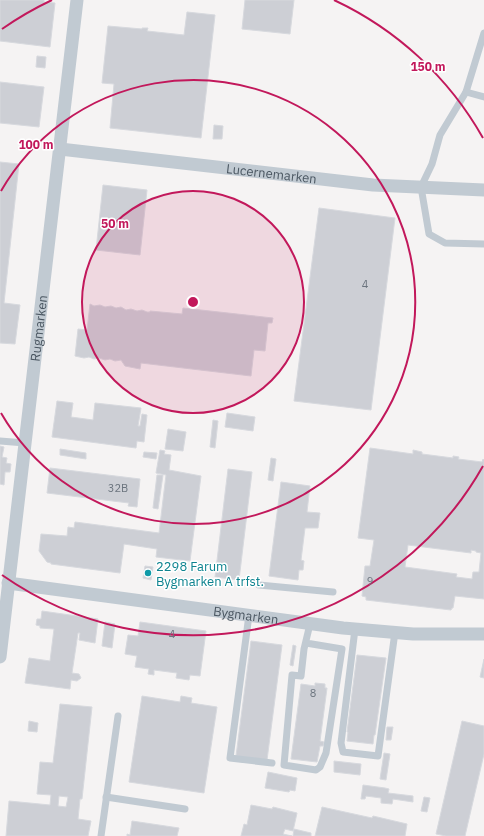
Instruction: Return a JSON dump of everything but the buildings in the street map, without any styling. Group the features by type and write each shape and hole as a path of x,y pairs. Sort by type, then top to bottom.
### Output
{"street":[{"name":"Rugmarken","path":"0,658 77,0"},
{"name":"Lucernemarken","path":"60,149 373,185 484,190"},
{"name":"Bygmarken","path":"8,583 355,629 413,634 484,634"}],"lane":[{"path":"484,33 466,92 440,135 432,164 421,187 429,234 446,243 484,244"},
{"path":"466,92 484,97"},
{"path":"0,441 25,443"},
{"path":"259,585 333,592"},
{"path":"249,615 230,758 272,763"},
{"path":"306,643 342,649 326,753 320,767 316,770 284,765 292,675 301,676 306,643 310,624"},
{"path":"355,629 342,743 343,752 378,756 395,632"},
{"path":"101,836 118,716"},
{"path":"106,797 185,809"}],"place":[{"name":"2298 Farum Bygmarken A trfst.","path":"148,573"}]}
